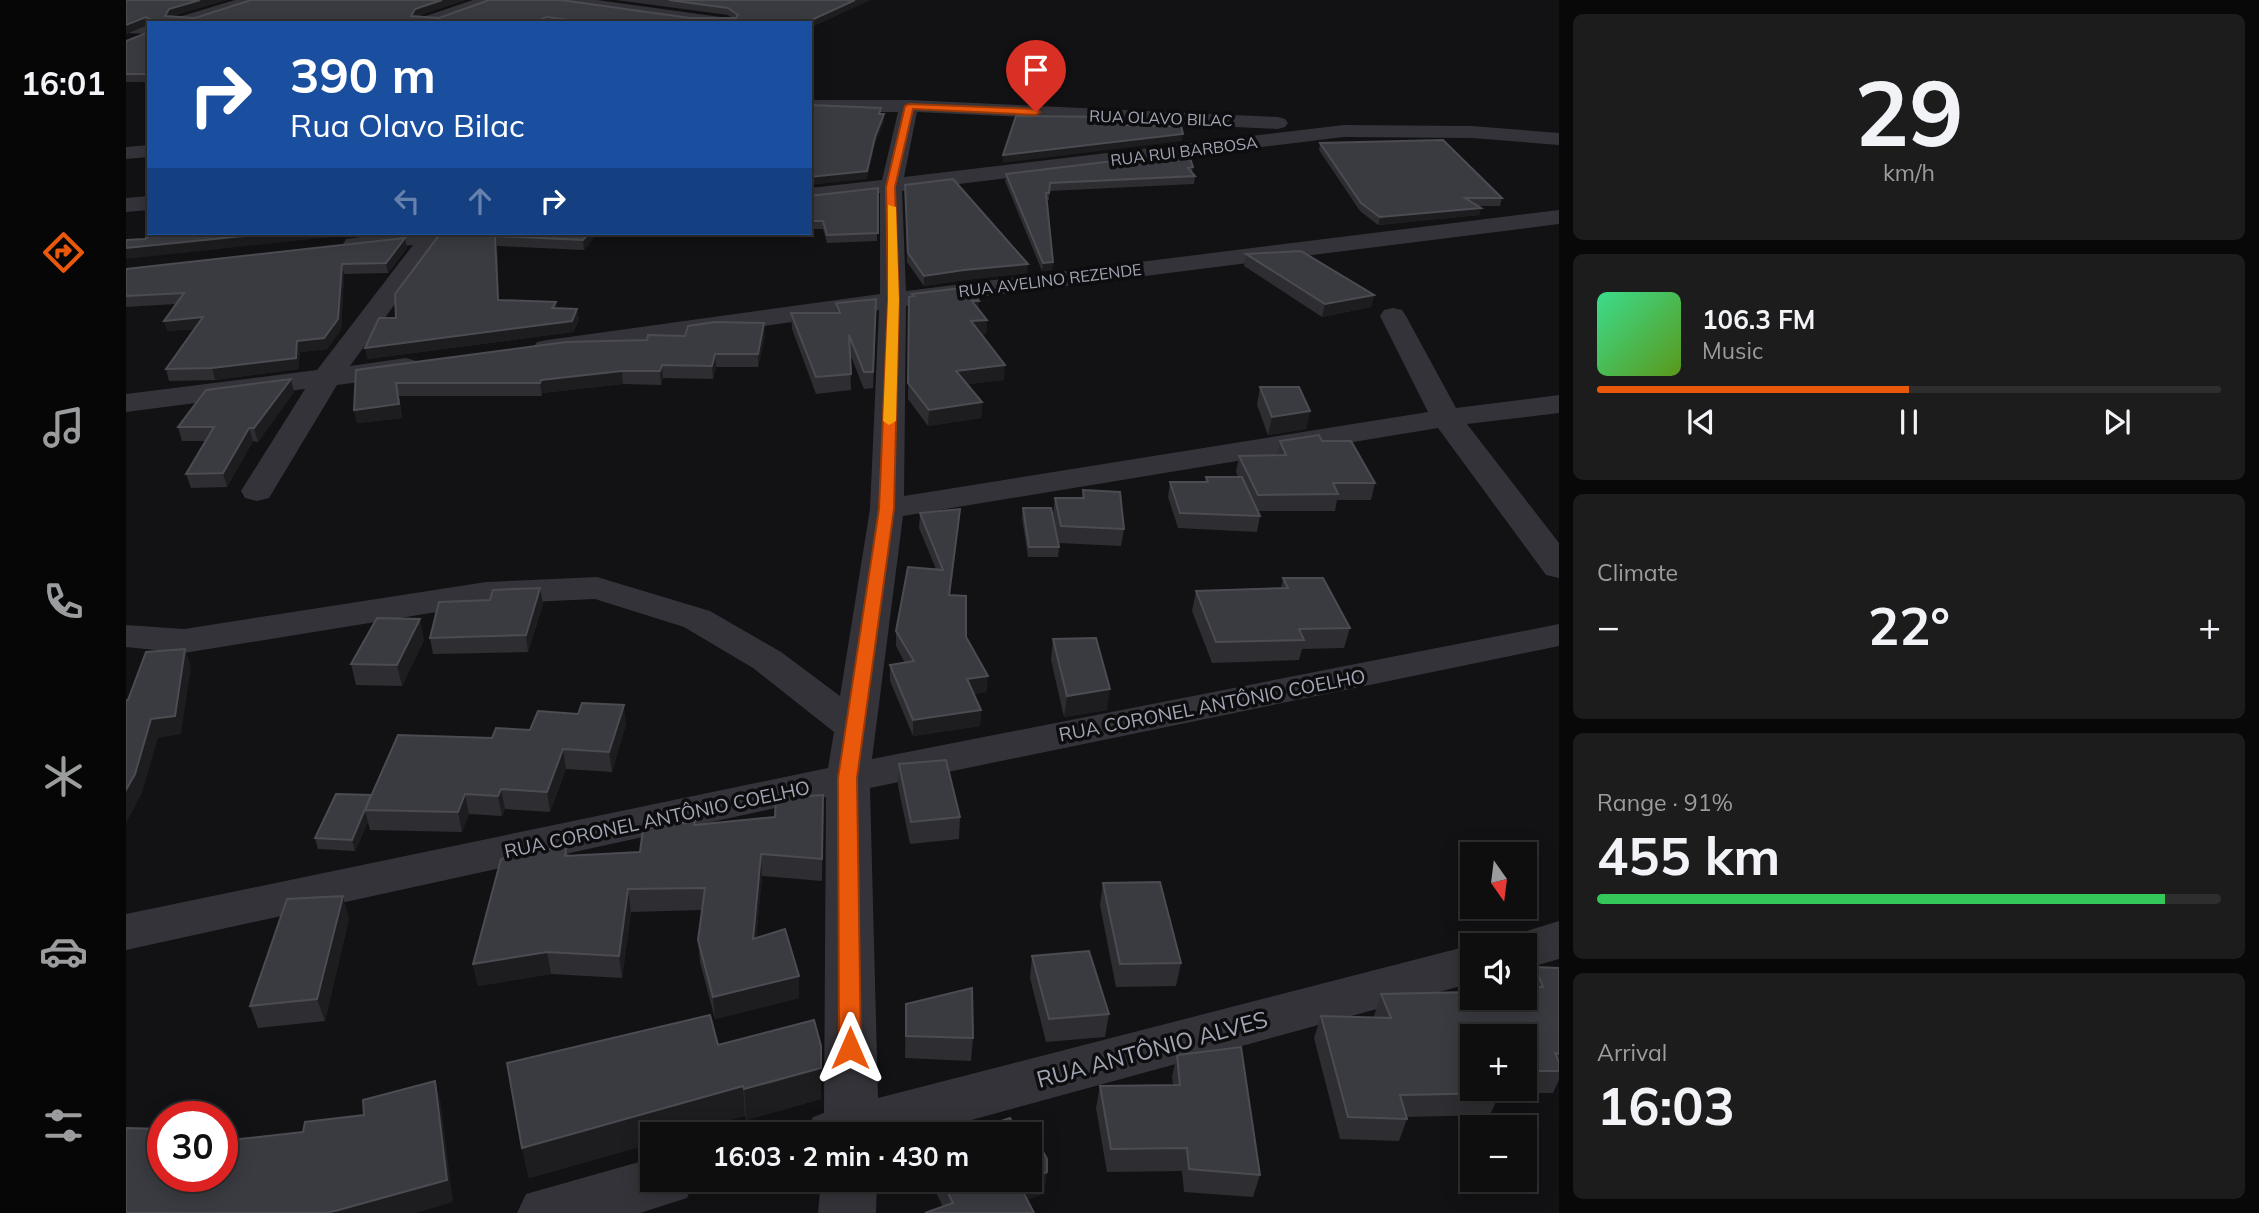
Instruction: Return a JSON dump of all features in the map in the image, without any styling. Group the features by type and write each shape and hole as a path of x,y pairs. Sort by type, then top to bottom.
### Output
{"street":[{"path":"184,21 251,0"},
{"path":"429,21 488,0"},
{"path":"562,0 680,20 711,5"},
{"path":"126,28 147,31"},
{"path":"126,42 147,32"},
{"name":"RUA OLAVO BILAC","path":"812,106 909,106 1263,122 1344,131"},
{"path":"846,1122 848,778 887,509 893,300 891,187 909,106"},
{"name":"RUA RUI BARBOSA","path":"812,195 1344,131 1472,132 1559,139"},
{"path":"126,153 147,151"},
{"path":"126,205 147,203"},
{"name":"RUA AVELINO REZENDE","path":"520,352 893,300 1559,217"},
{"path":"326,247 432,235"},
{"path":"257,491 326,378 440,235"},
{"path":"1393,316 1446,418 1559,567"},
{"path":"126,403 436,363"},
{"path":"887,509 1446,418 1559,404"},
{"path":"126,636 184,641 486,593 546,588 597,588 697,619 767,660 855,728"},
{"name":"RUA CORONEL ANTÔNIO COELHO","path":"126,932 848,778 1559,635"},
{"path":"1537,946 1559,940"},
{"name":"RUA ANTÔNIO ALVES","path":"923,1122 1460,967"},
{"path":"546,1213 640,1187"},
{"path":"847,1192 847,1213"}],"building":[{"path":"126,0 200,0 169,9 165,16 195,18 251,0 442,0 415,9 411,16 439,18 489,0 561,0 690,18 736,18 738,15 728,8 669,0 855,0 809,21 577,21 547,17 537,21 150,21 146,17 126,25"},
{"path":"147,33 147,74 126,74 126,41"},
{"path":"812,105 881,108 879,114 884,114 867,171 812,177"},
{"path":"1016,116 1119,117 1121,125 1181,126 1183,134 1003,155"},
{"path":"1443,140 1502,198 1465,198 1481,208 1380,217 1361,203 1320,143"},
{"path":"1188,152 1193,167 1188,168 1195,176 1050,183 1049,193 1046,193 1053,262 1043,263 1006,174"},
{"path":"953,179 1028,264 924,276 908,253 905,185"},
{"path":"878,188 878,233 827,235 823,221 812,221 812,196"},
{"path":"149,235 253,235 126,248 126,240 145,239"},
{"path":"439,235 587,235 583,240 495,236 498,300 556,302 552,308 577,309 572,321 365,348 379,318 396,318 395,294"},
{"path":"405,238 386,263 342,264 338,319 324,338 297,341 296,358 212,368 166,369 203,317 164,321 184,293 126,296 126,269"},
{"path":"1301,251 1374,295 1325,304 1246,254"},
{"path":"969,287 979,301 972,301 987,320 971,321 1005,365 956,371 982,402 929,410 908,383 909,297 914,296 912,294"},
{"path":"876,299 873,372 864,372 849,335 851,374 816,377 791,313 840,313 836,303"},
{"path":"715,322 764,323 758,354 715,354 712,366 662,365 660,371 622,371 541,380 540,383 396,383 399,404 354,410 356,370 566,342 647,340 648,335 685,336 688,326"},
{"path":"291,379 254,428 249,428 223,473 186,474 214,427 178,427 206,390"},
{"path":"1260,387 1299,387 1310,411 1272,417"},
{"path":"1319,435 1322,441 1351,441 1375,483 1333,483 1338,494 1258,495 1239,456 1286,455 1280,441"},
{"path":"1206,477 1242,477 1260,516 1180,513 1170,482 1208,482"},
{"path":"1083,490 1120,492 1124,529 1061,526 1055,498 1084,498"},
{"path":"1023,508 1051,508 1059,547 1029,547"},
{"path":"960,509 949,595 966,596 966,637 988,676 967,679 981,710 913,720 890,665 914,661 896,631 908,567 943,570 920,513"},
{"path":"1283,578 1323,578 1350,628 1299,629 1304,640 1216,642 1196,591 1288,588"},
{"path":"540,588 526,635 430,638 439,602 490,600 493,590"},
{"path":"377,618 420,619 397,665 351,664"},
{"path":"1096,638 1110,689 1067,696 1053,639"},
{"path":"185,649 175,716 151,719 135,774 126,790 126,700 146,652"},
{"path":"582,703 624,705 609,752 563,749 547,792 501,789 498,796 465,794 458,812 365,810 398,735 492,738 496,728 530,730 538,711 578,714"},
{"path":"946,760 960,817 911,822 899,764"},
{"path":"336,794 371,795 352,840 315,838"},
{"path":"823,795 822,859 761,854 753,939 785,929 799,976 713,997 698,940 705,888 628,889 619,956 547,952 473,964 501,859 567,845 565,856 640,852 643,829 695,821 694,825 775,817 776,798"},
{"path":"1160,882 1181,963 1120,964 1103,883"},
{"path":"343,896 317,999 250,1006 287,899"},
{"path":"1089,951 1109,1014 1049,1019 1032,956"},
{"path":"1537,967 1559,968 1559,1054 1555,1053 1559,1071 1537,1071 1537,1024 1460,1024 1460,1094 1400,1095 1407,1119 1348,1117 1321,1016 1391,1018 1381,994 1460,992 1460,1010 1537,1010 1537,987 1543,987"},
{"path":"972,988 973,1038 906,1036 906,1004"},
{"path":"710,1015 718,1045 814,1020 821,1046 821,1068 744,1089 743,1086 522,1148 507,1063"},
{"path":"1241,1047 1260,1175 1189,1169 1187,1148 1111,1149 1100,1086 1180,1085 1177,1055"},
{"path":"435,1081 447,1180 325,1213 126,1213 126,1128 147,1129 147,1192 238,1192 238,1139 303,1132 305,1122 364,1115 363,1100"},
{"path":"1042,1150 1047,1159 1047,1172 1042,1174"},
{"path":"948,1192 1023,1192 1034,1213 925,1213 953,1203"}],"slow traffic":[{"path":"889,421 893,300 891,207"}],"route":[{"path":"850,1048 848,778 887,509 893,300 891,187 909,106 1036,112"}]}
